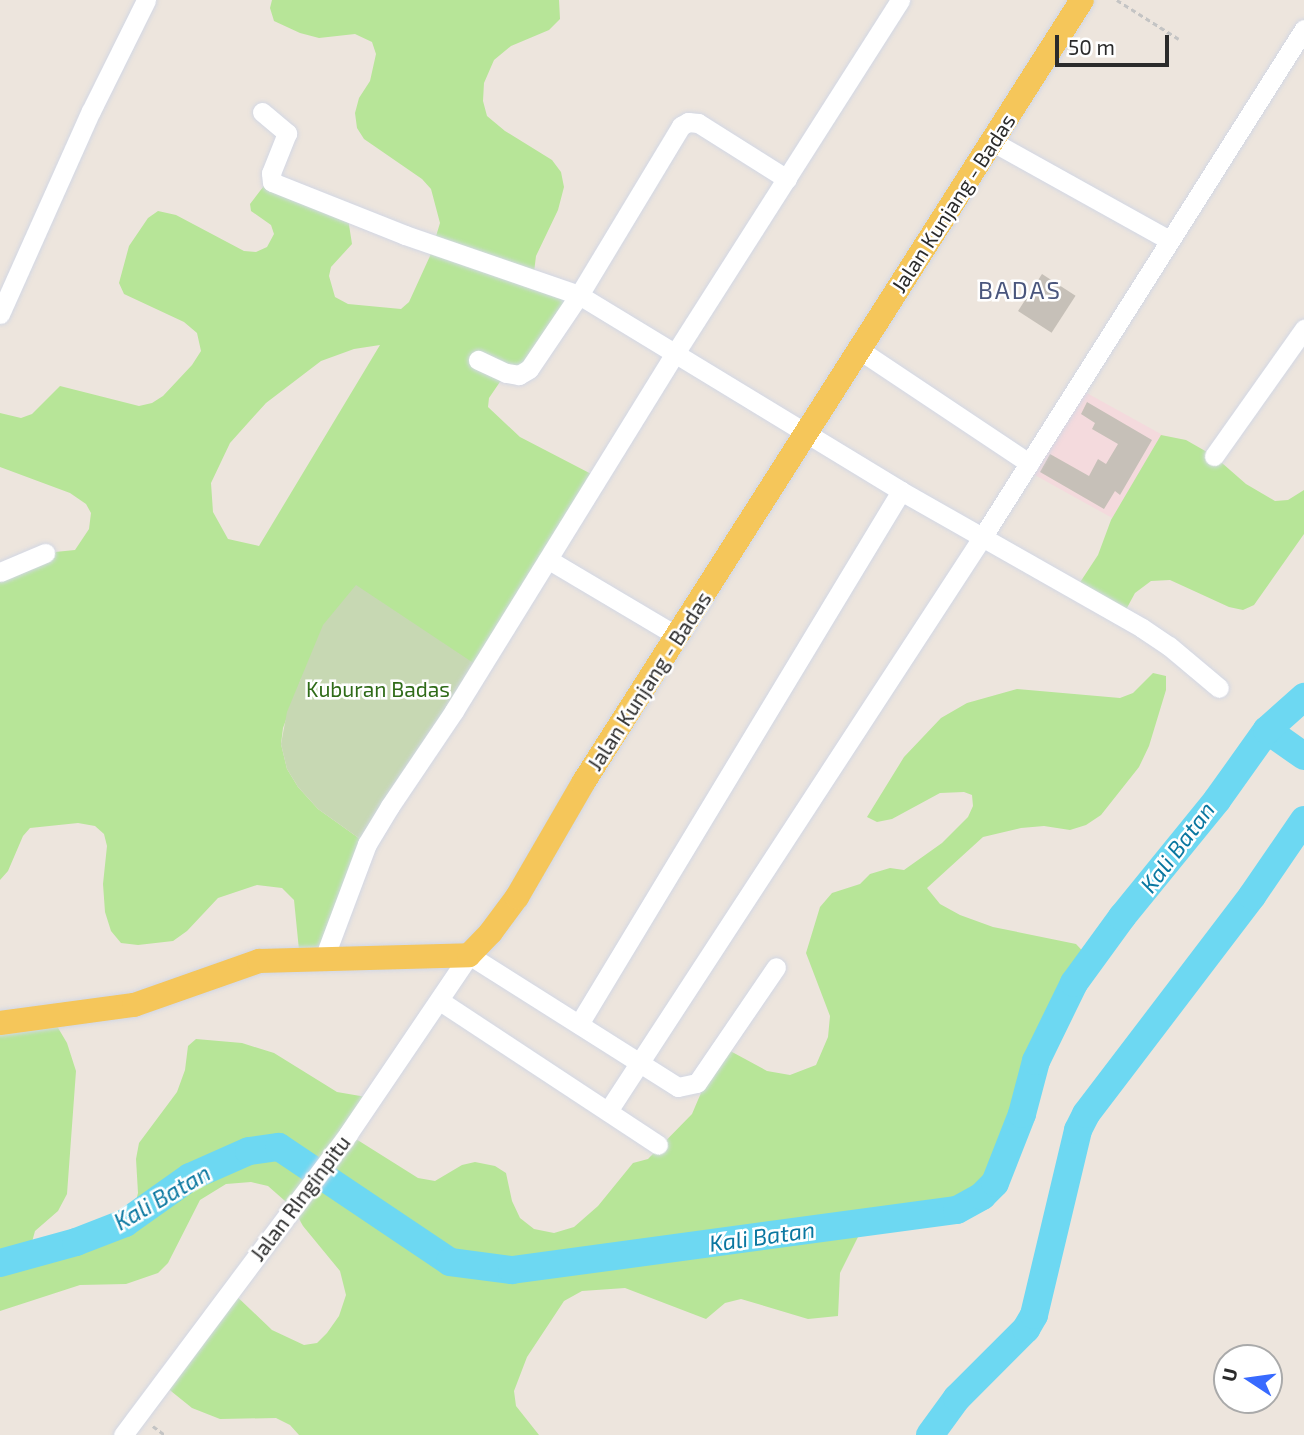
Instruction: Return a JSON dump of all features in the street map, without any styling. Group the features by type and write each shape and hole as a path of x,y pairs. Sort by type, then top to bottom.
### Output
{"main road":[{"name":"Jalan Kunjang - Badas","path":"469,955 491,932 517,897 583,783 1082,0"},
{"path":"0,1023 134,1005 259,961 469,955"}],"street":[{"path":"0,314 92,111 146,0"},
{"path":"323,961 367,844 549,560 674,355 900,0"},
{"path":"608,1111 983,536 1304,29"},
{"path":"262,112 287,133 271,173 272,182 405,236 579,295 901,491 1160,640 1219,688"},
{"path":"478,360 506,373 519,375 529,369 579,295 681,126 688,122 698,123 787,180"},
{"path":"993,142 1169,240"},
{"path":"1214,456 1304,328"},
{"path":"858,349 1029,463"},
{"path":"579,1024 901,491"},
{"path":"0,572 45,552"},
{"path":"549,560 677,636"},
{"path":"469,955 678,1087 697,1083 776,967"},
{"name":"Jalan RInginpitu","path":"123,1435 348,1134 469,955"},
{"path":"440,1000 658,1145"}],"path":[{"path":"1116,0 1180,38"}],"shaded area":[{"path":"1076,387 1162,435 1115,519 1029,472"}],"green space":[{"path":"272,0 559,0 560,19 549,30 511,46 494,60 484,83 483,101 487,116 505,131 552,160 561,172 564,187 558,210 536,256 534,272 579,295 529,369 506,373 489,398 488,407 520,437 599,478 481,668 301,679 283,728 281,744 287,769 298,787 318,809 367,844 323,961 300,960 294,900 282,888 257,885 218,898 187,931 173,941 138,945 121,943 111,931 105,912 103,884 107,846 104,834 95,826 78,823 30,828 23,836 8,871 0,880 0,572 45,553 75,550 89,529 91,513 86,504 70,493 0,467 0,413 21,418 32,414 60,386 139,406 152,403 163,396 192,365 201,351 197,333 184,322 124,294 119,283 129,246 148,218 158,211 176,215 244,251 256,252 267,247 274,234 271,225 251,211 250,204 270,178 347,212 352,244 331,267 329,276 335,297 348,304 401,309 409,302 430,256 440,223 431,189 422,179 364,139 357,128 355,113 359,98 370,81 376,54 372,42 355,34 319,38 300,33 274,21 270,8","holes":["380,345 259,546 228,539 213,512 211,483 230,443 266,403 321,361 354,349"]},
{"path":"1161,435 1186,440 1214,456 1246,484 1275,501 1288,500 1304,490 1304,534 1254,605 1243,610 1229,607 1170,580 1151,581 1135,593 1122,617 1075,590 1098,555 1111,520"},
{"name":"Kuburan Badas","path":"356,585 481,668 367,844 318,809 298,787 287,769 281,744 287,712 323,625"},
{"path":"1153,673 1166,676 1166,690 1149,746 1139,767 1101,815 1086,825 1070,830 1044,826 1021,828 983,837 927,888 940,904 960,915 993,927 1076,944 1091,960 1074,983 1036,1061 1022,1114 995,1183 982,1196 957,1210 869,1221 861,1231 840,1273 838,1316 808,1319 741,1299 725,1303 706,1319 625,1288 582,1291 564,1301 527,1357 514,1391 516,1406 539,1435 299,1435 290,1425 276,1418 220,1419 192,1408 161,1383 230,1290 272,1330 304,1345 317,1343 327,1333 339,1316 346,1295 340,1271 303,1226 293,1208 268,1186 251,1182 226,1184 200,1200 168,1263 158,1273 126,1284 80,1285 0,1311 0,1023 51,1016 67,1043 76,1071 67,1194 58,1211 35,1231 32,1242 42,1251 76,1242 132,1218 138,1193 136,1159 139,1143 177,1092 185,1070 188,1046 196,1039 242,1043 274,1053 337,1092 372,1098 348,1134 418,1178 435,1181 462,1165 475,1162 495,1166 506,1173 512,1201 520,1218 534,1229 554,1233 574,1227 598,1206 633,1163 648,1159 692,1114 721,1046 767,1071 790,1075 816,1065 828,1037 830,1016 806,953 820,907 832,893 860,884 870,874 890,868 904,870 942,843 968,817 973,806 972,795 964,792 940,793 892,819 877,822 867,817 904,757 941,718 967,703 1017,689 1120,698 1133,693"}],"building":[{"path":"1042,274 1076,296 1052,333 1018,311"},
{"path":"1087,402 1152,440 1120,495 1115,491 1104,509 1040,472 1050,454 1089,476 1098,459 1106,464 1118,444 1092,429 1095,423 1081,414"}],"waterway":[{"name":"Kali Batan","path":"0,1263 76,1242 125,1223 190,1177 249,1151 279,1147 450,1262 512,1270 957,1210 982,1196 995,1183 1022,1114 1036,1061 1074,983 1122,917 1217,800 1267,730 1304,697"},
{"path":"1267,730 1304,756"},
{"path":"930,1435 957,1398 1026,1329 1034,1315 1078,1130 1086,1114 1252,896 1304,820"}],"district":[{"name":"BADAS","path":"1020,290"}]}
